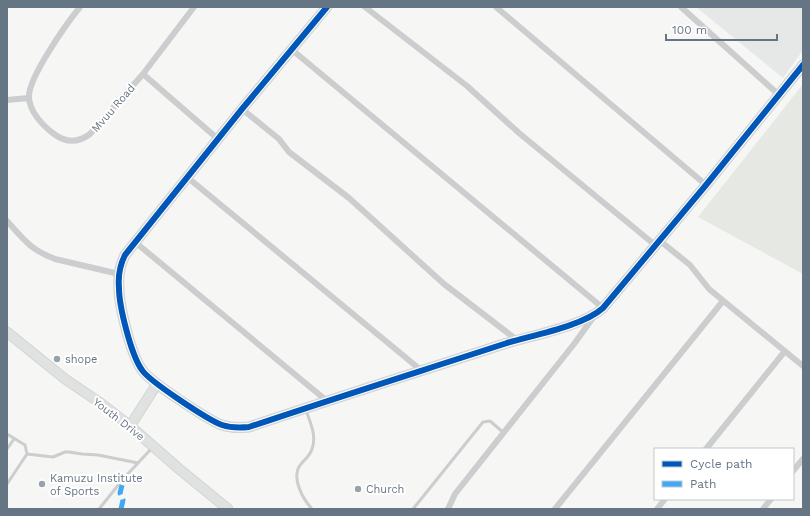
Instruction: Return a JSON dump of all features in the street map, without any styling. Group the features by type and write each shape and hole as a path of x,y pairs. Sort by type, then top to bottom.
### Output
{"street":[{"path":"7,100 29,98 31,86 41,65 63,29 80,7"},
{"name":"Mvuu Road","path":"29,98 31,107 35,114 50,131 62,139 69,141 83,139 90,134 143,74 194,7"},
{"path":"327,7 242,109 125,255 119,274 118,290 124,320 132,348 142,371 157,384 212,421 229,427 249,427 517,340 572,324 596,314"},
{"path":"365,7 467,86 519,133 657,242 690,265 709,289 722,301 803,366"},
{"path":"496,7 706,185"},
{"path":"680,7 780,95"},
{"path":"291,49 603,308"},
{"path":"448,509 455,494 596,314 603,308 706,185 803,66"},
{"path":"143,74 218,139"},
{"path":"242,109 279,139 289,152 349,198 444,284 517,340"},
{"path":"187,177 422,371"},
{"path":"7,221 30,246 46,256 119,274"},
{"path":"135,242 327,401"},
{"path":"555,509 722,301"},
{"name":"Youth Drive","path":"7,332 65,379 102,404 130,426 228,509"},
{"path":"707,448 785,351"},
{"path":"130,426 157,384"},
{"path":"794,470 803,459"},
{"path":"657,509 664,500"},
{"path":"763,509 770,500"}],"lane":[{"path":"306,408 313,432 313,448 309,456 299,468 297,477 304,498 312,509"},
{"path":"413,509 483,422 490,421 504,433"},
{"path":"7,434 25,445 27,454 7,484"},
{"path":"7,449 14,439"},
{"path":"99,509 153,446"},
{"path":"27,454 53,457 69,452 98,455 138,463"}],"shaded area":[{"path":"696,7 803,7 803,50 783,78"},
{"path":"803,84 803,274 698,217"}],"marked path":[{"path":"121,509 123,500 120,493 124,478"}],"cycle path":[{"path":"327,7 242,109 125,255 119,275 123,318 134,353 142,370 155,383 179,400 215,422 225,426 235,428 249,427 507,343 571,325 594,314 603,308 706,185 803,65"}],"place":[{"name":"shope","path":"57,359"},
{"name":"Kamuzu Institute of Sports","path":"42,484"},
{"name":"Church","path":"358,489"}]}
